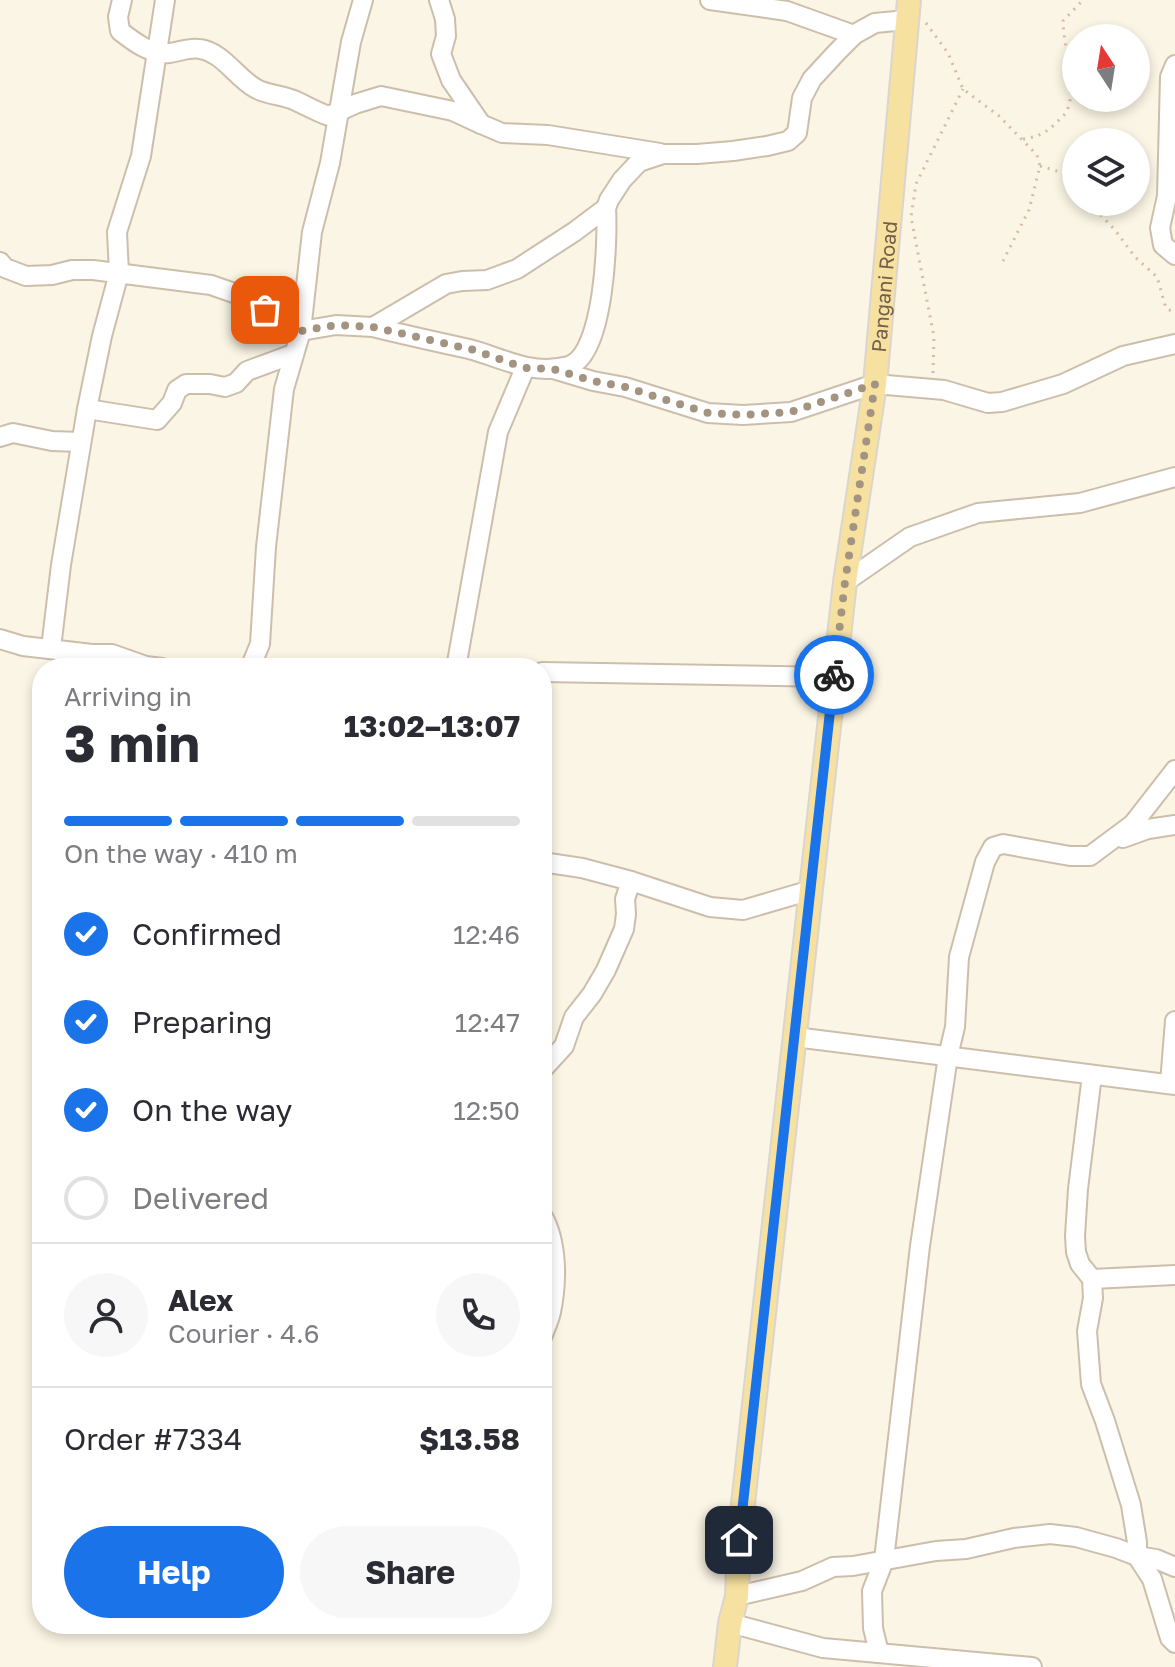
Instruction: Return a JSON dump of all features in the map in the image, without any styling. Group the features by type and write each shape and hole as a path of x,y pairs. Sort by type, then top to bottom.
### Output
{"main road":[{"name":"Pangani Road","path":"725,1667 730,1623 737,1596 739,1540 845,582 875,384 908,9"}],"street":[{"path":"122,0 118,17 120,31 135,42 158,53 201,48 214,54 255,88 295,100 329,116 381,96 453,111 502,133 548,135 663,154 733,151 788,141 797,133 802,98 812,79 854,35 908,9"},
{"path":"51,648 81,442 102,336 119,273 117,232 141,156 165,0"},
{"path":"254,658 260,644 272,487 284,389 301,331 312,232 340,112 351,42 363,0"},
{"path":"439,0 446,36 441,54 451,80 481,124"},
{"path":"710,0 787,11 854,35"},
{"path":"1175,65 1170,77 1167,196 1160,228 1163,245 1175,255"},
{"path":"373,327 446,284 487,280 517,269 606,208 622,180 639,162 663,154"},
{"path":"0,262 5,268 26,276 72,270 211,285 251,299 301,331 336,325 373,327 474,350 525,368 553,369 571,365 584,355 594,331 605,265 606,208"},
{"path":"553,369 708,413 743,415 791,412 875,384 944,390 988,403 1002,402 1063,384 1123,356 1175,344"},
{"path":"87,409 157,420 172,403 177,390 186,384 225,387 236,383 247,371 293,354"},
{"path":"458,658 498,432 525,368"},
{"path":"0,437 13,433 52,441 81,442"},
{"path":"845,582 910,537 978,513 1080,503 1175,477"},
{"path":"0,639 23,646 112,654 123,658"},
{"path":"552,672 834,677"},
{"path":"879,1653 873,1628 872,1591 884,1560 920,1246 955,1027 959,957 985,862 993,847 1003,844 1070,856 1090,856 1133,824 1175,770"},
{"path":"1109,843 1148,829 1175,825"},
{"path":"552,864 631,881 710,907 743,910 811,890"},
{"path":"552,1059 564,1046 574,1017 606,970 624,929 625,899 631,881"},
{"path":"795,1037 1172,1084 1175,1021"},
{"path":"1092,1075 1075,1236 1080,1264 1092,1279 1093,1298 1087,1331 1091,1384 1131,1505 1137,1556 1152,1579 1170,1638 1175,1643"},
{"path":"552,1246 552,1303"},
{"path":"1092,1279 1175,1275"},
{"path":"737,1596 802,1581 833,1567 1050,1534 1076,1537 1175,1567"},
{"path":"730,1623 823,1648 1032,1667"}],"path":[{"path":"1023,139 1039,136 1067,112 1071,93 1063,21 1083,0"},
{"path":"908,9 930,25 948,53 963,89 999,116 1037,155 1040,166 1029,210 1003,261"},
{"path":"931,389 934,337 911,217 916,184 963,89"},
{"path":"1040,166 1062,173"},
{"path":"1102,216 1135,257 1157,277 1166,308 1175,313"}],"way so far":[{"path":"265,310 301,331 336,325 373,327 474,350 525,368 553,369 625,387 708,413 743,415 791,412 875,384 834,675"}],"route":[{"path":"739,1540 834,675"}]}
